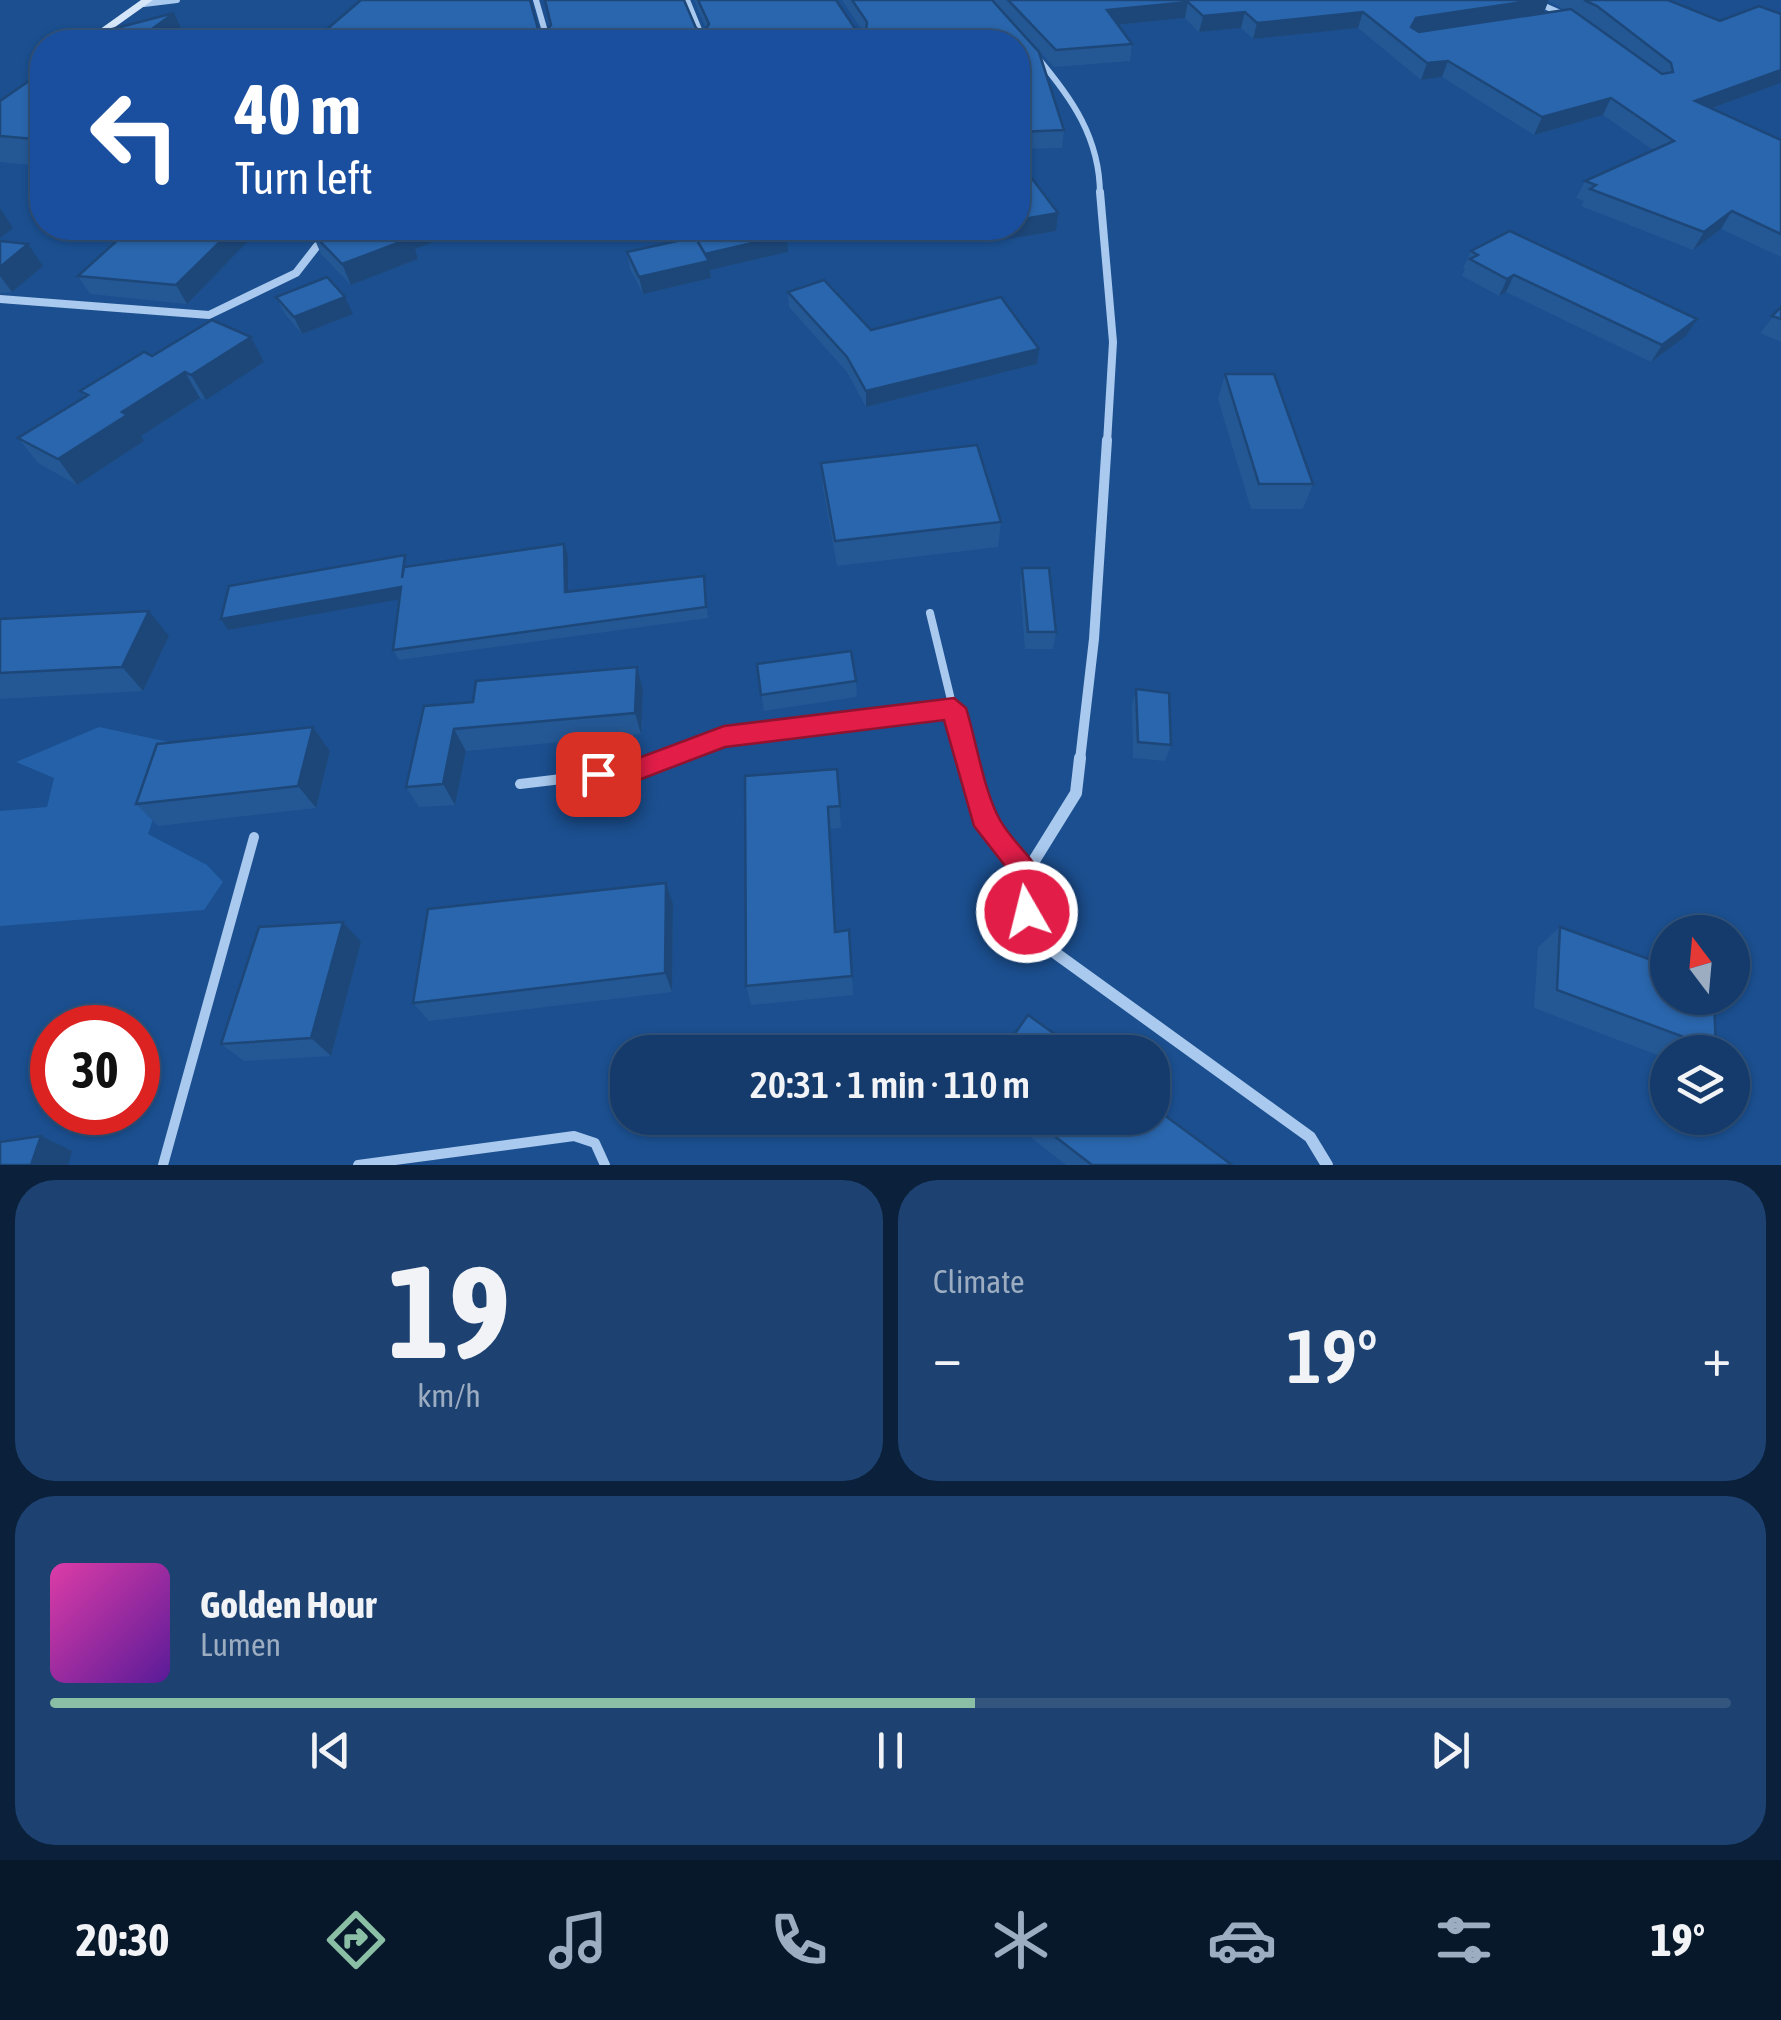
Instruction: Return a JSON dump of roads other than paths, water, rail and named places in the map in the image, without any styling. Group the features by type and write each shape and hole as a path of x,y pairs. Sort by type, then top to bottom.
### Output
{"street":[{"path":"104,30 146,2 177,0"},
{"path":"536,0 545,30"},
{"path":"687,0 699,30"},
{"path":"1532,0 1577,22"},
{"path":"1548,20 1568,17"},
{"path":"1030,51 1071,97 1100,160 1113,342 1094,639 1076,793 1027,872 1027,912 1047,947 1310,1137 1327,1165"},
{"path":"0,299 209,315 296,273 316,246 329,240"}],"lane":[{"path":"930,613 988,826 1027,872"},
{"path":"520,784 636,770 724,736 954,708"},
{"path":"163,1165 254,837"},
{"path":"358,1165 574,1136 595,1144 605,1165"}]}
